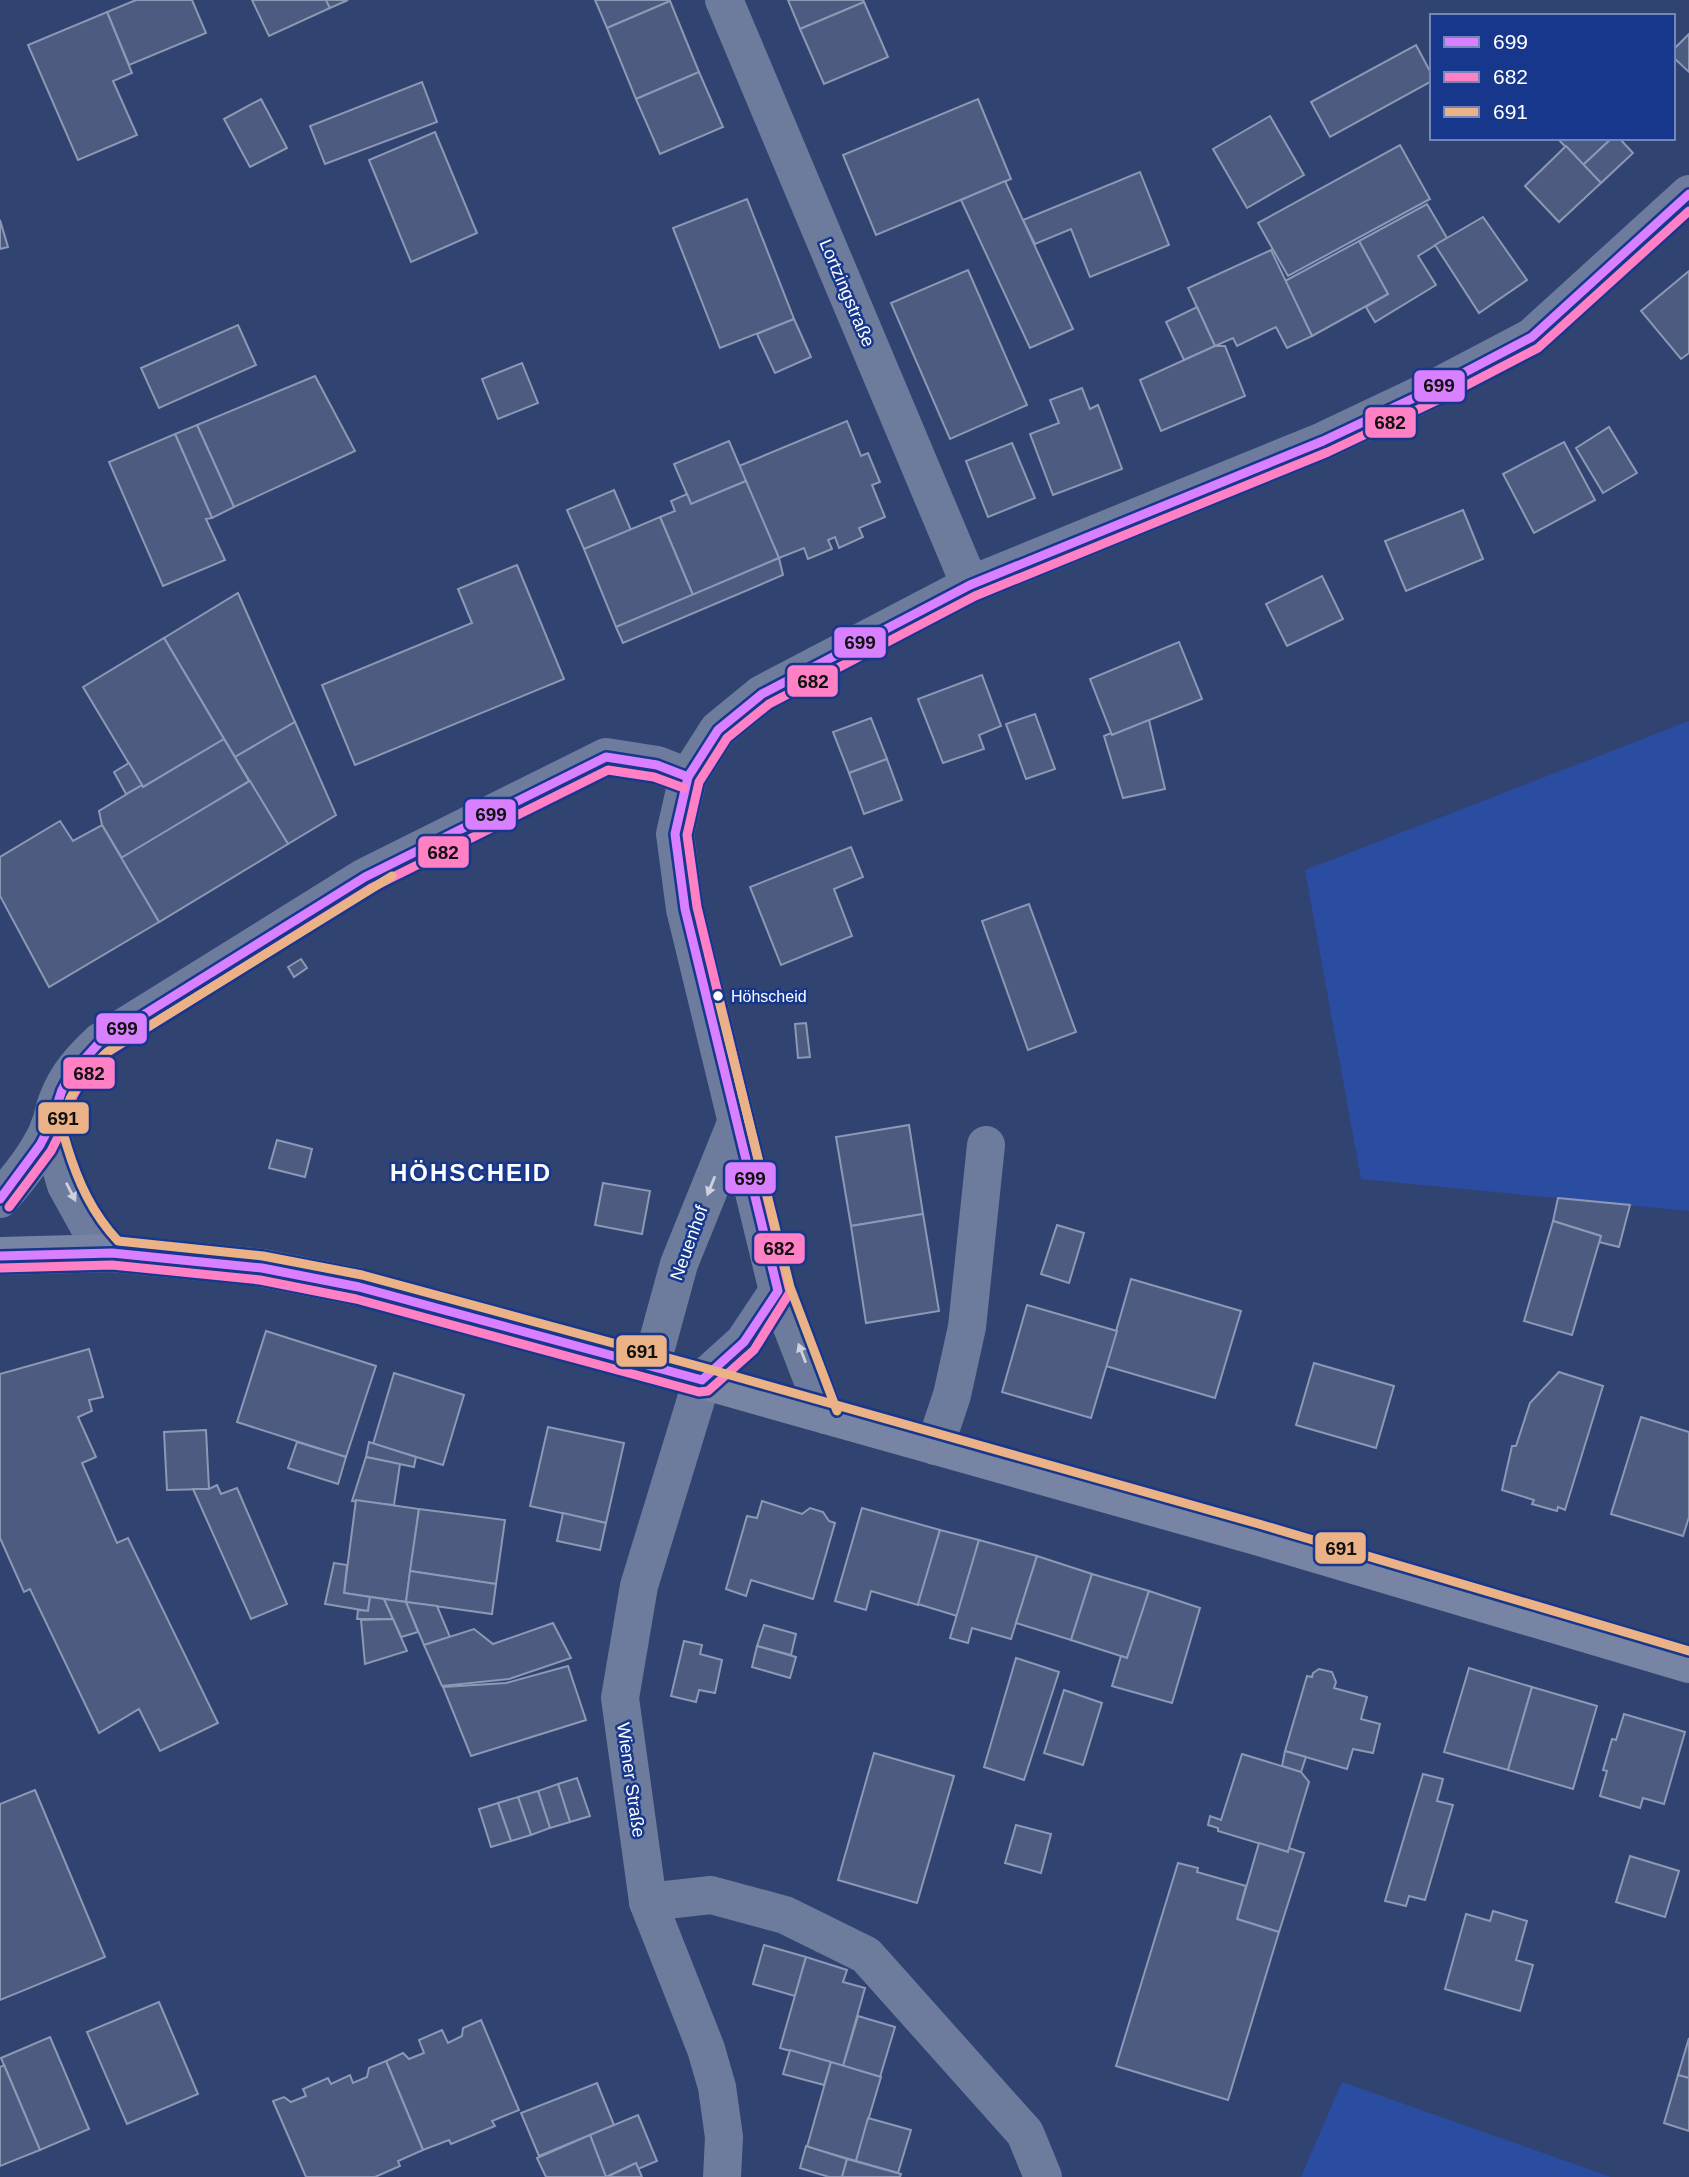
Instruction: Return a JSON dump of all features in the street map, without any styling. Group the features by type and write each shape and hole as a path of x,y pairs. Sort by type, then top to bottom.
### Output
{"main road":[{"path":"0,1256 112,1253 262,1268 359,1287 702,1380 1256,1536 1689,1664"}],"street":[{"name":"Lortzingstraße","path":"724,0 970,585"},
{"path":"826,1415 778,1291 685,909 675,834 688,776 718,730 762,694 970,585 1323,441 1532,337 1689,194"},
{"path":"0,1199 18,1180 49,1128 66,1080 80,1060 100,1042 365,877 606,757 657,765 688,776"},
{"name":"Neuenhof","path":"651,1366 679,1264 736,1123"},
{"path":"49,1128 66,1185 91,1230 112,1253"},
{"path":"934,1446 953,1395 967,1327 986,1145"},
{"path":"702,1380 744,1342 778,1291"},
{"name":"Wiener Straße","path":"702,1380 639,1586 620,1698 648,1902 706,2049 717,2087 724,2137 722,2177"},
{"path":"648,1902 711,1895 785,1915 866,1955 1026,2133 1043,2177"}],"shaded area":[{"path":"1689,721 1689,1211 1361,1179 1305,870"},
{"path":"1342,2082 1611,2177 1301,2177"}],"building":[{"path":"136,0 192,0 206,33 129,65 107,12"},
{"path":"252,0 326,0 330,8 269,36"},
{"path":"326,0 348,0 330,8"},
{"path":"595,0 670,0 670,1 607,28"},
{"path":"788,0 863,0 864,2 800,29"},
{"path":"670,1 699,72 636,99 607,28"},
{"path":"864,2 888,57 824,84 800,29"},
{"path":"107,12 132,73 113,81 137,135 78,160 28,45"},
{"path":"1689,34 1689,72 1675,59 1675,48"},
{"path":"1416,45 1430,71 1430,82 1330,137 1311,102"},
{"path":"699,72 723,127 660,154 636,99"},
{"path":"422,82 437,122 325,164 310,126"},
{"path":"261,99 287,148 250,167 224,119"},
{"path":"978,99 1011,179 876,235 843,155"},
{"path":"1270,116 1304,175 1247,208 1213,149"},
{"path":"435,132 477,233 411,262 369,160"},
{"path":"1559,140 1610,140 1583,165"},
{"path":"1610,140 1621,140 1633,153 1601,183 1583,165"},
{"path":"1400,145 1430,199 1288,276 1258,223"},
{"path":"1566,146 1601,183 1559,222 1525,186"},
{"path":"1140,172 1169,245 1090,277 1071,229 1035,244 1023,220"},
{"path":"1005,181 1073,329 1030,348 961,200"},
{"path":"747,199 794,319 720,348 673,228"},
{"path":"1427,204 1447,238 1418,256 1436,285 1375,322 1366,307 1388,294 1359,241"},
{"path":"1483,217 1527,280 1479,313 1435,245"},
{"path":"0,220 8,247 0,249"},
{"path":"1359,241 1388,294 1312,336 1285,281"},
{"path":"1271,250 1312,336 1287,348 1276,327 1237,346 1233,338 1215,346 1188,288"},
{"path":"968,270 1027,405 950,439 891,303"},
{"path":"1689,271 1689,353 1681,359 1641,311"},
{"path":"1197,307 1215,346 1184,360 1166,322"},
{"path":"794,319 811,357 775,373 757,334"},
{"path":"238,325 256,365 159,408 141,368"},
{"path":"1215,346 1225,346 1245,396 1161,431 1140,380"},
{"path":"522,363 538,403 498,419 482,379"},
{"path":"315,376 355,451 234,507 197,425"},
{"path":"1082,388 1090,409 1098,405 1122,469 1053,495 1030,434 1059,423 1050,400"},
{"path":"847,421 861,456 868,453 880,482 872,485 885,517 859,528 863,537 839,548 835,537 828,540 832,549 808,559 804,548 779,558 739,466"},
{"path":"197,425 234,507 212,518 175,434"},
{"path":"1609,427 1637,473 1603,493 1576,448"},
{"path":"175,434 212,518 206,519 225,560 163,586 109,462"},
{"path":"729,441 746,481 691,504 674,464"},
{"path":"1564,442 1595,500 1534,533 1503,474"},
{"path":"1012,443 1035,498 988,517 966,461"},
{"path":"746,481 779,558 693,595 660,517 675,511 671,501 687,494 691,504"},
{"path":"614,490 631,530 584,549 567,510"},
{"path":"1463,510 1483,559 1406,591 1385,541"},
{"path":"660,517 693,595 616,627 584,549"},
{"path":"779,558 783,575 623,643 616,627"},
{"path":"517,565 564,679 355,765 322,685 472,623 458,589"},
{"path":"1322,576 1343,619 1287,646 1266,604"},
{"path":"238,593 295,722 235,757 164,638"},
{"path":"164,638 224,739 143,787 83,687"},
{"path":"1179,642 1202,699 1112,735 1090,679"},
{"path":"982,675 1001,726 979,735 984,749 943,763 918,699"},
{"path":"1035,714 1055,769 1026,779 1006,724"},
{"path":"871,718 887,759 849,773 833,732"},
{"path":"1149,720 1165,789 1123,798 1104,736"},
{"path":"295,722 336,815 288,844 235,757"},
{"path":"224,739 249,781 122,858 102,825 99,811"},
{"path":"887,759 902,800 864,814 849,773"},
{"path":"129,763 142,785 126,794 114,772"},
{"path":"250,781 288,844 159,922 121,858"},
{"path":"60,821 73,841 102,825 159,922 49,987 0,896 0,857"},
{"path":"851,847 863,877 834,889 852,936 781,965 750,887"},
{"path":"1029,904 1076,1032 1028,1050 982,921"},
{"path":"301,959 307,968 294,977 288,967"},
{"path":"806,1023 810,1057 798,1058 795,1024"},
{"path":"909,1125 923,1214 851,1226 836,1137"},
{"path":"277,1140 312,1149 305,1177 269,1168"},
{"path":"603,1183 650,1191 642,1234 595,1225"},
{"path":"1558,1198 1630,1205 1619,1247 1599,1242 1601,1236 1553,1221"},
{"path":"923,1214 939,1311 866,1323 851,1226"},
{"path":"1553,1221 1601,1236 1572,1335 1524,1321"},
{"path":"1057,1225 1084,1233 1069,1283 1041,1274"},
{"path":"1131,1279 1241,1311 1215,1398 1106,1366"},
{"path":"1027,1305 1117,1331 1091,1418 1002,1392"},
{"path":"266,1331 376,1366 346,1457 237,1422"},
{"path":"89,1349 103,1397 89,1400 92,1411 78,1417 96,1457 82,1463 117,1543 128,1538 218,1723 160,1751 139,1709 99,1733 30,1589 24,1592 0,1538 0,1374"},
{"path":"1314,1363 1394,1386 1376,1448 1296,1425"},
{"path":"1559,1372 1603,1386 1565,1510 1558,1507 1557,1511 1532,1504 1534,1500 1502,1490 1512,1446 1516,1446 1530,1403"},
{"path":"394,1373 464,1395 443,1465 373,1444"},
{"path":"1641,1417 1689,1432 1689,1517 1683,1536 1611,1514"},
{"path":"548,1427 624,1443 606,1523 530,1506"},
{"path":"206,1430 209,1489 167,1490 164,1432"},
{"path":"297,1442 346,1457 338,1484 288,1468"},
{"path":"369,1442 416,1457 414,1467 366,1457"},
{"path":"366,1457 400,1464 394,1505 352,1501"},
{"path":"217,1485 221,1494 237,1488 287,1604 251,1619 193,1489 209,1489"},
{"path":"356,1500 419,1509 406,1602 344,1593"},
{"path":"762,1501 802,1514 810,1508 823,1512 829,1521 835,1523 813,1599 751,1580 746,1596 726,1589 747,1516 757,1518"},
{"path":"862,1508 940,1530 918,1605 871,1591 866,1610 835,1601"},
{"path":"419,1509 505,1520 496,1584 410,1571"},
{"path":"563,1513 606,1523 600,1550 557,1541"},
{"path":"940,1530 979,1540 957,1616 918,1604"},
{"path":"979,1540 1037,1556 1011,1639 972,1628 968,1643 950,1638"},
{"path":"1037,1556 1092,1574 1071,1640 1016,1623"},
{"path":"334,1563 347,1565 344,1593 370,1597 368,1611 325,1604"},
{"path":"410,1571 496,1584 492,1614 406,1602"},
{"path":"1092,1574 1149,1591 1127,1658 1071,1640"},
{"path":"1149,1591 1200,1608 1172,1703 1112,1686 1121,1656 1127,1658"},
{"path":"370,1597 384,1599 393,1619 357,1619 358,1610 368,1611"},
{"path":"384,1599 406,1602 418,1632 401,1637"},
{"path":"406,1602 437,1606 450,1637 424,1645"},
{"path":"393,1619 407,1651 365,1664 361,1620"},
{"path":"553,1623 571,1658 509,1679 442,1686 424,1645 474,1629 493,1644"},
{"path":"764,1625 796,1634 791,1655 757,1646"},
{"path":"684,1641 702,1645 700,1654 722,1660 715,1693 699,1690 696,1702 671,1696"},
{"path":"757,1646 796,1657 790,1678 752,1667"},
{"path":"1016,1658 1059,1672 1024,1780 984,1767"},
{"path":"568,1666 586,1720 471,1756 443,1687 506,1683"},
{"path":"1469,1668 1532,1687 1508,1770 1444,1752"},
{"path":"1319,1669 1332,1672 1336,1682 1334,1688 1367,1697 1361,1719 1380,1724 1373,1753 1353,1749 1347,1769 1285,1751 1307,1676 1312,1677"},
{"path":"1532,1687 1597,1706 1573,1789 1508,1770"},
{"path":"1064,1690 1102,1703 1083,1765 1044,1753"},
{"path":"1624,1714 1685,1732 1664,1804 1643,1798 1640,1808 1600,1796 1607,1771 1603,1770 1612,1739 1616,1740"},
{"path":"1285,1751 1306,1757 1301,1772 1282,1766"},
{"path":"874,1753 954,1776 917,1903 838,1880"},
{"path":"1242,1754 1301,1772 1309,1782 1288,1852 1218,1831 1218,1828 1208,1825 1210,1816 1221,1820"},
{"path":"1423,1774 1443,1779 1437,1801 1453,1805 1425,1900 1409,1896 1406,1906 1385,1901"},
{"path":"577,1778 590,1816 570,1822 558,1784"},
{"path":"558,1784 570,1822 550,1828 538,1791"},
{"path":"35,1790 105,1957 0,2000 0,1804"},
{"path":"538,1791 550,1828 531,1835 518,1797"},
{"path":"518,1797 531,1835 511,1841 498,1803"},
{"path":"498,1803 511,1841 491,1847 479,1809"},
{"path":"1016,1825 1051,1834 1041,1873 1005,1863"},
{"path":"1259,1843 1288,1852 1289,1848 1304,1853 1279,1932 1237,1919"},
{"path":"1630,1856 1679,1871 1665,1917 1616,1902"},
{"path":"1178,1863 1198,1868 1197,1872 1246,1886 1237,1919 1279,1932 1228,2100 1116,2066"},
{"path":"1493,1911 1527,1921 1516,1960 1533,1965 1520,2011 1445,1989 1466,1914 1490,1921"},
{"path":"764,1945 806,1957 795,1996 753,1984"},
{"path":"806,1957 847,1970 843,1982 865,1988 843,2066 780,2048"},
{"path":"159,2002 198,2094 127,2124 87,2032"},
{"path":"858,2016 895,2027 880,2077 843,2066"},
{"path":"481,2020 519,2110 492,2121 495,2126 451,2144 449,2140 423,2150 386,2061 403,2053 409,2059 424,2053 419,2040 442,2030 448,2043 462,2036 463,2028"},
{"path":"50,2037 89,2129 40,2150 1,2058"},
{"path":"1689,2038 1689,2078 1678,2075"},
{"path":"790,2050 831,2062 824,2085 783,2074"},
{"path":"386,2061 423,2150 398,2161 400,2166 375,2177 306,2177 273,2101 284,2097 291,2102 306,2096 303,2089 328,2078 331,2084 350,2075 353,2083 367,2077 369,2068"},
{"path":"831,2062 881,2077 856,2161 807,2147"},
{"path":"4,2065 40,2150 0,2166 0,2067"},
{"path":"1678,2075 1689,2078 1689,2131 1664,2123"},
{"path":"597,2083 614,2125 539,2156 521,2113"},
{"path":"638,2115 657,2161 638,2169 636,2163 606,2177 590,2135"},
{"path":"868,2118 911,2130 898,2173 856,2161"},
{"path":"590,2135 606,2177 546,2177 537,2158"},
{"path":"806,2146 847,2159 842,2177 829,2177 800,2168"},
{"path":"847,2159 901,2174 900,2177 842,2177"},
{"path":"636,2163 642,2177 607,2177"}],"transit line":[{"name":"699","path":"0,1256 112,1253 262,1268 359,1287 702,1380 744,1342 778,1291 685,909 675,834 688,777 718,730 762,694 970,585 1323,441 1435,388 1532,337 1689,194"},
{"name":"682","path":"0,1268 112,1265 260,1280 356,1299 699,1392 708,1391 754,1350 790,1292 697,907 687,835 699,782 727,738 769,704 975,596 1328,452 1440,399 1538,348 1689,211"},
{"name":"699","path":"0,1199 40,1145 70,1075 100,1042 365,877 606,757 657,765 688,777"},
{"name":"682","path":"9,1207 51,1151 81,1082 108,1052 371,888 608,770 654,777 684,788"},
{"name":"691","path":"392,876 107,1052 85,1076 72,1094 64,1114 62,1130 87,1196 118,1241 263,1256 362,1275 705,1368 1259,1524 1689,1651"},
{"name":"691","path":"719,1001 790,1287 837,1411"}],"place":[{"name":"Höhscheid","path":"718,996"}],"district":[{"name":"HÖHSCHEID","path":"471,1173"}]}
